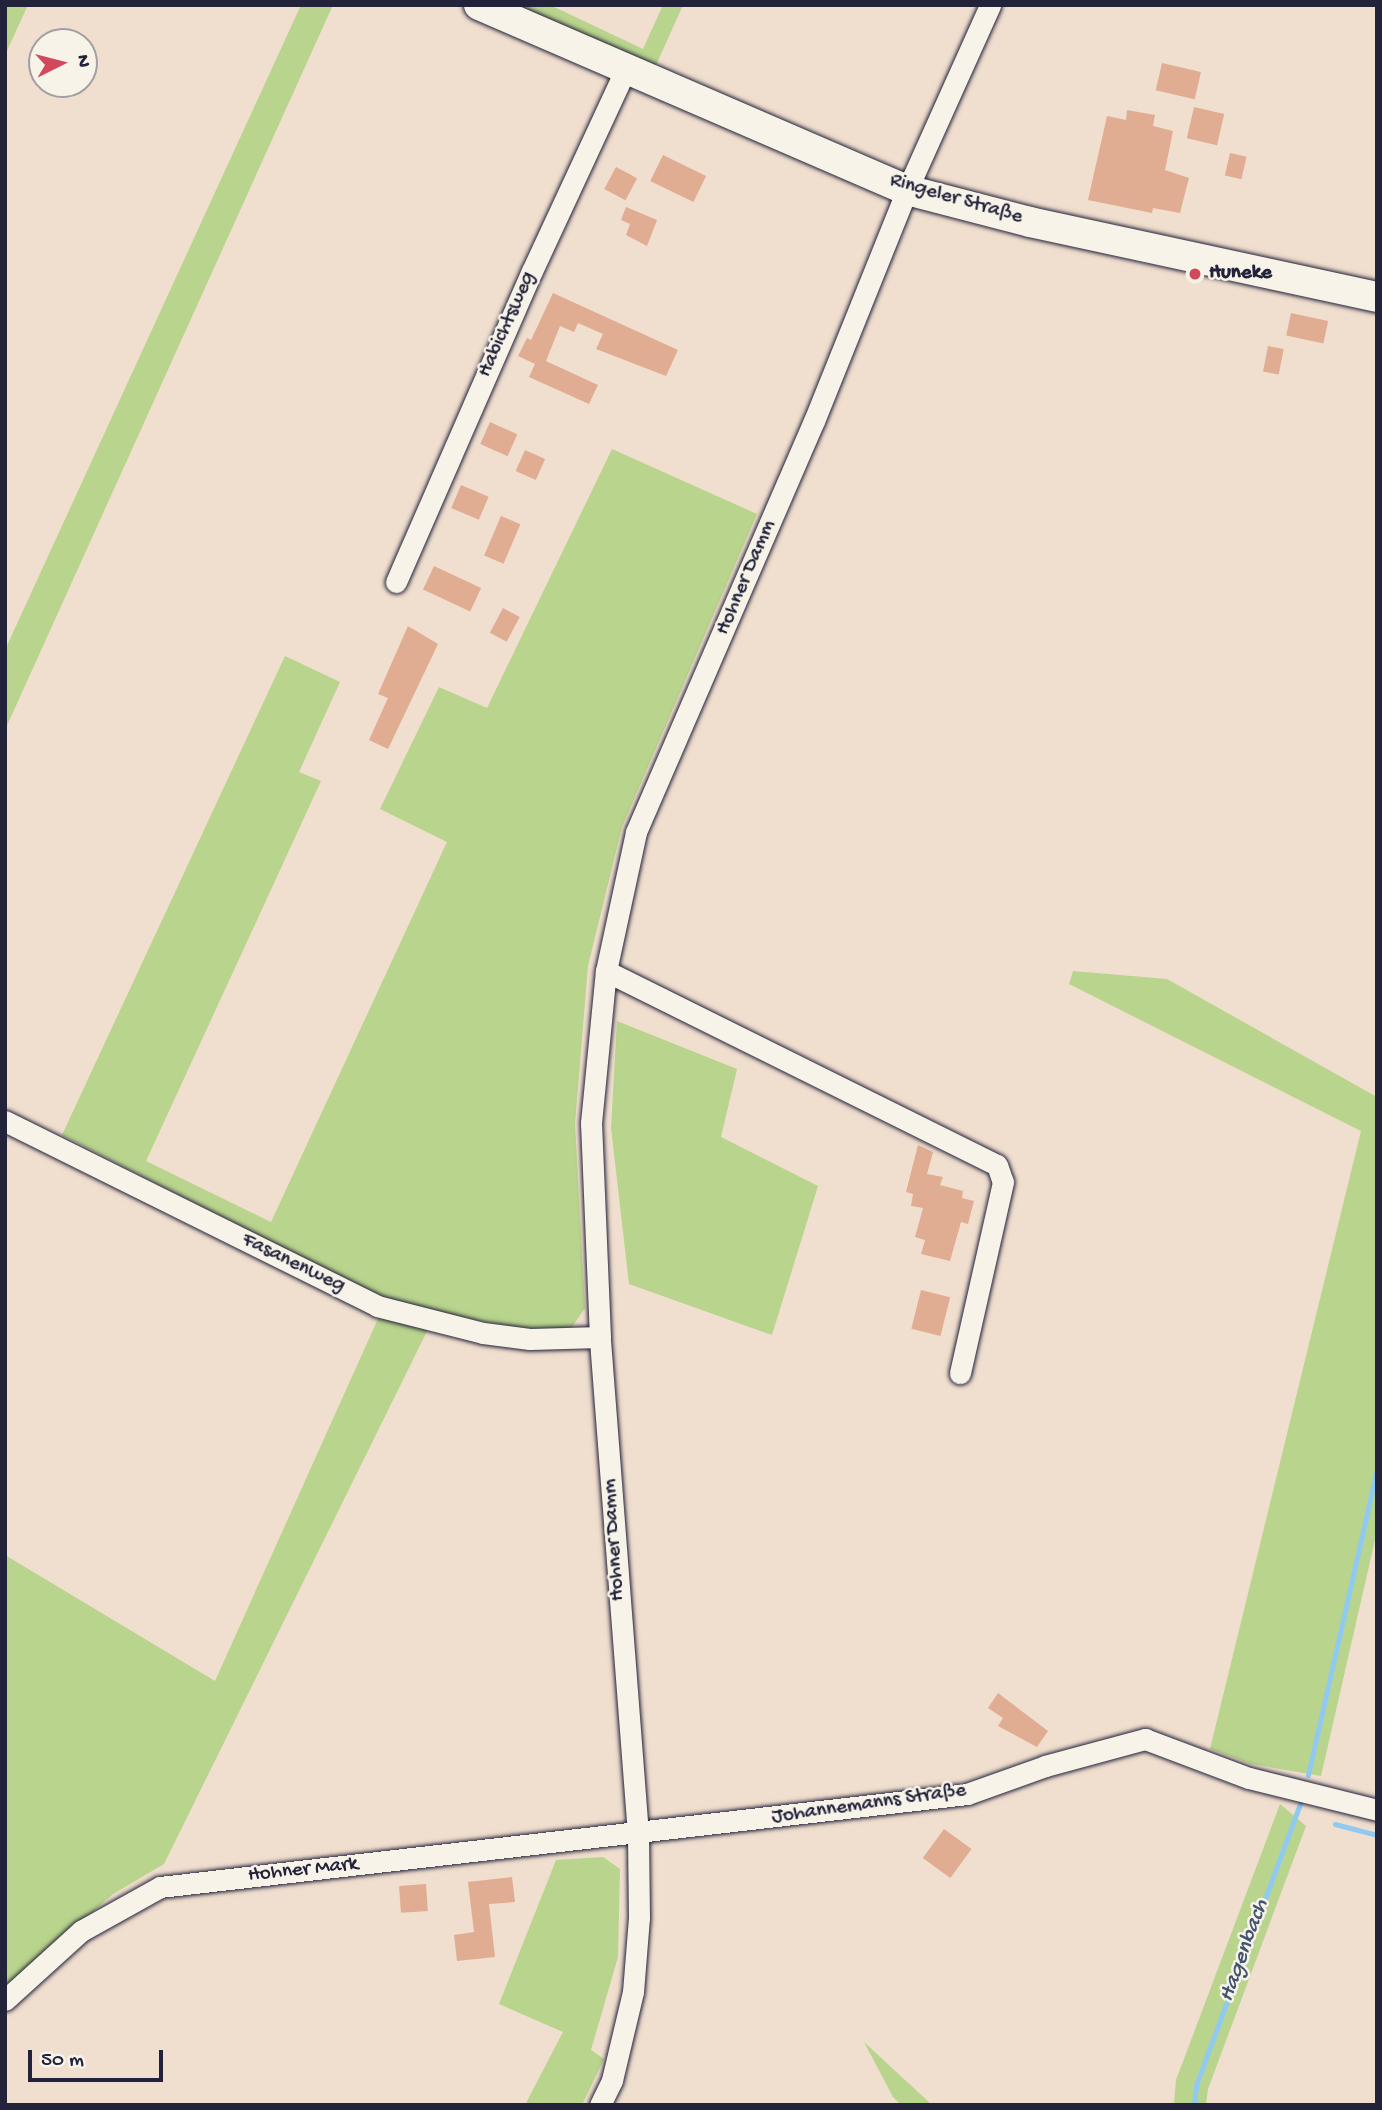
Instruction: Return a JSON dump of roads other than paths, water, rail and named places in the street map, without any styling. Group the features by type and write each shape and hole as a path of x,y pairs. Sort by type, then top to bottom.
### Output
{"street":[{"name":"Ringeler Straße","path":"479,5 625,71 907,190 1030,222 1377,297"},
{"name":"Hohner Damm","path":"600,2105 612,2080 632,1992 639,1918 638,1834 600,1337 591,1123 606,971 636,832 814,421 907,190 990,5"},
{"name":"Habichtsweg","path":"396,582 532,271 625,71"},
{"path":"606,971 997,1166 1003,1182 960,1373"},
{"name":"Fasanenweg","path":"5,1121 377,1306 484,1333 530,1339 600,1337"},
{"name":"Johannemanns Straße","path":"638,1834 967,1794 1045,1766 1145,1739 1249,1778 1377,1810"},
{"name":"Hohner Mark","path":"5,2000 81,1931 160,1886 638,1834"}],"waterway":[{"name":"Hagenbach","path":"1308,1775 1377,1470"},
{"name":"Hagenbach","path":"1194,2105 1196,2085 1302,1799"},
{"path":"1335,1824 1377,1835"}],"place":[{"name":"Huneke","path":"1195,274"}]}
